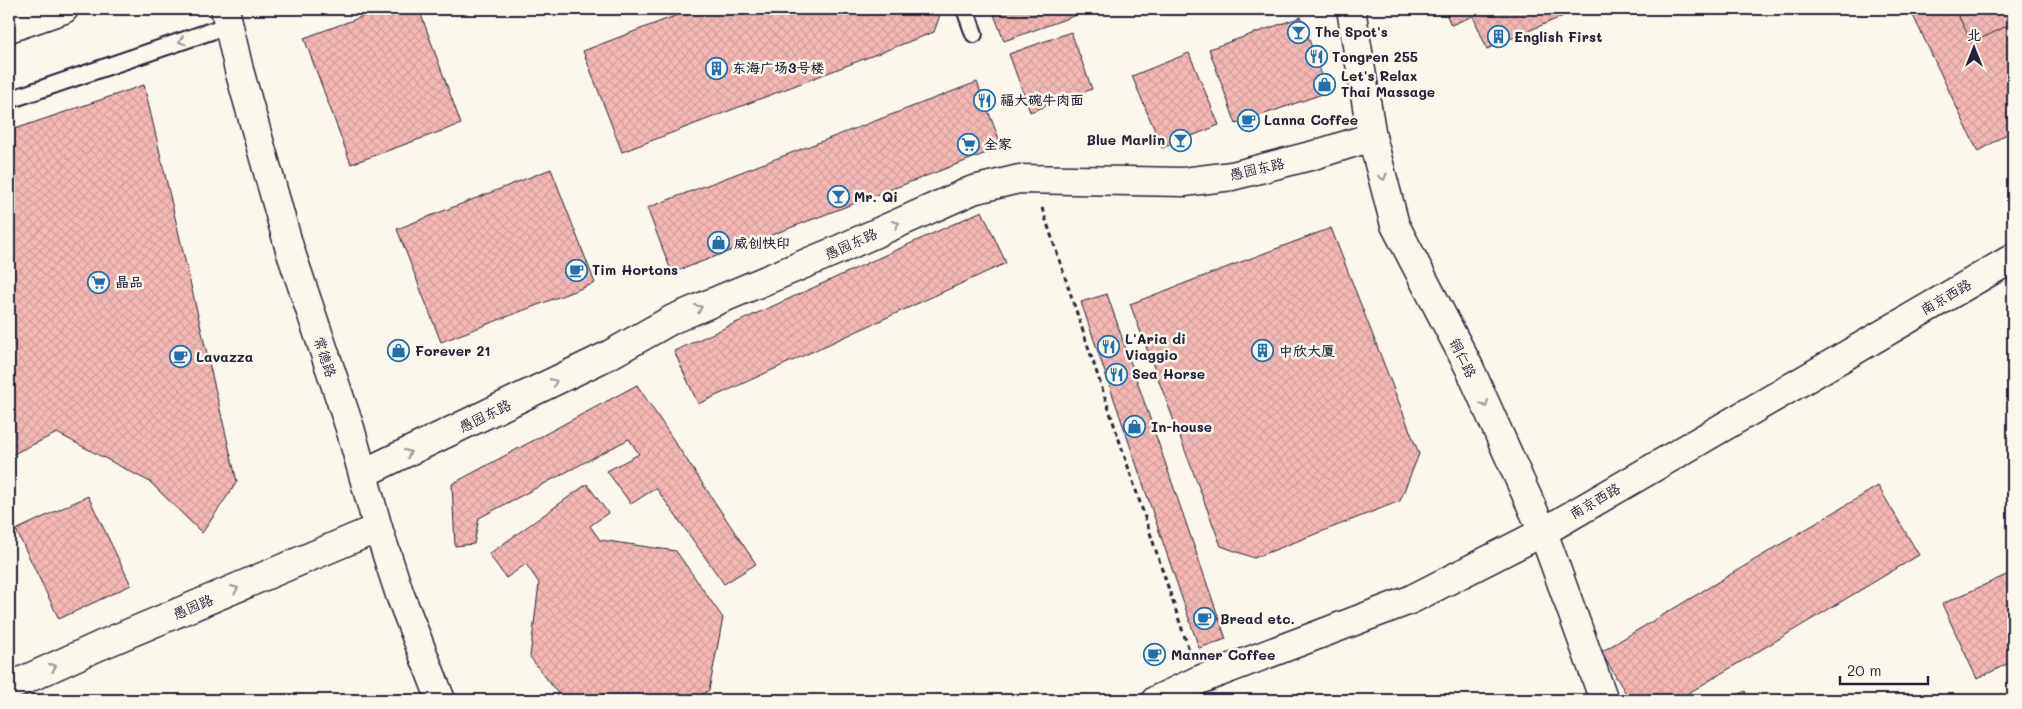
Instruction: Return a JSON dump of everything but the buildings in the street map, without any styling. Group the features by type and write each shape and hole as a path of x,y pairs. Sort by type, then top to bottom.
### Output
{"street":[{"path":"9,28 64,9"},
{"name":"铜仁路","path":"1351,9 1372,137 1395,225 1469,367 1543,532 1604,700"},
{"name":"常德路","path":"227,17 259,143 290,250 350,428 378,528 400,595 441,700"},
{"name":"愚园东路","path":"364,473 609,355 673,319 840,249 973,190 1019,179 1184,182 1232,176 1314,155 1372,137"},
{"name":"南京西路","path":"1156,700 1199,680 1410,600 1543,532 2013,258"},
{"name":"愚园路","path":"9,687 378,528"}],"lane":[{"path":"965,9 974,34"},
{"path":"9,100 227,17"}],"path":[{"path":"1032,179 1199,680"}],"place":[{"name":"The Spot's","path":"1299,32"},
{"name":"English First","path":"1498,37"},
{"name":"Tongren 255","path":"1316,57"},
{"name":"东海广场3号楼","path":"716,68"},
{"name":"Let's Relax Thai Massage","path":"1325,84"},
{"name":"福大碗牛肉面","path":"984,100"},
{"name":"Lanna Coffee","path":"1248,120"},
{"name":"Blue Marlin","path":"1181,140"},
{"name":"全家","path":"968,144"},
{"name":"Mr. Qi","path":"838,197"},
{"name":"威创快印","path":"718,243"},
{"name":"Tim Hortons","path":"576,270"},
{"name":"晶品","path":"99,282"},
{"name":"L'Aria di Viaggio","path":"1109,347"},
{"name":"Forever 21","path":"399,351"},
{"name":"中欣大厦","path":"1263,351"},
{"name":"Lavazza","path":"180,357"},
{"name":"Sea Horse","path":"1116,374"},
{"name":"In-house","path":"1135,427"},
{"name":"Bread etc.","path":"1204,619"},
{"name":"Manner Coffee","path":"1155,655"}]}
